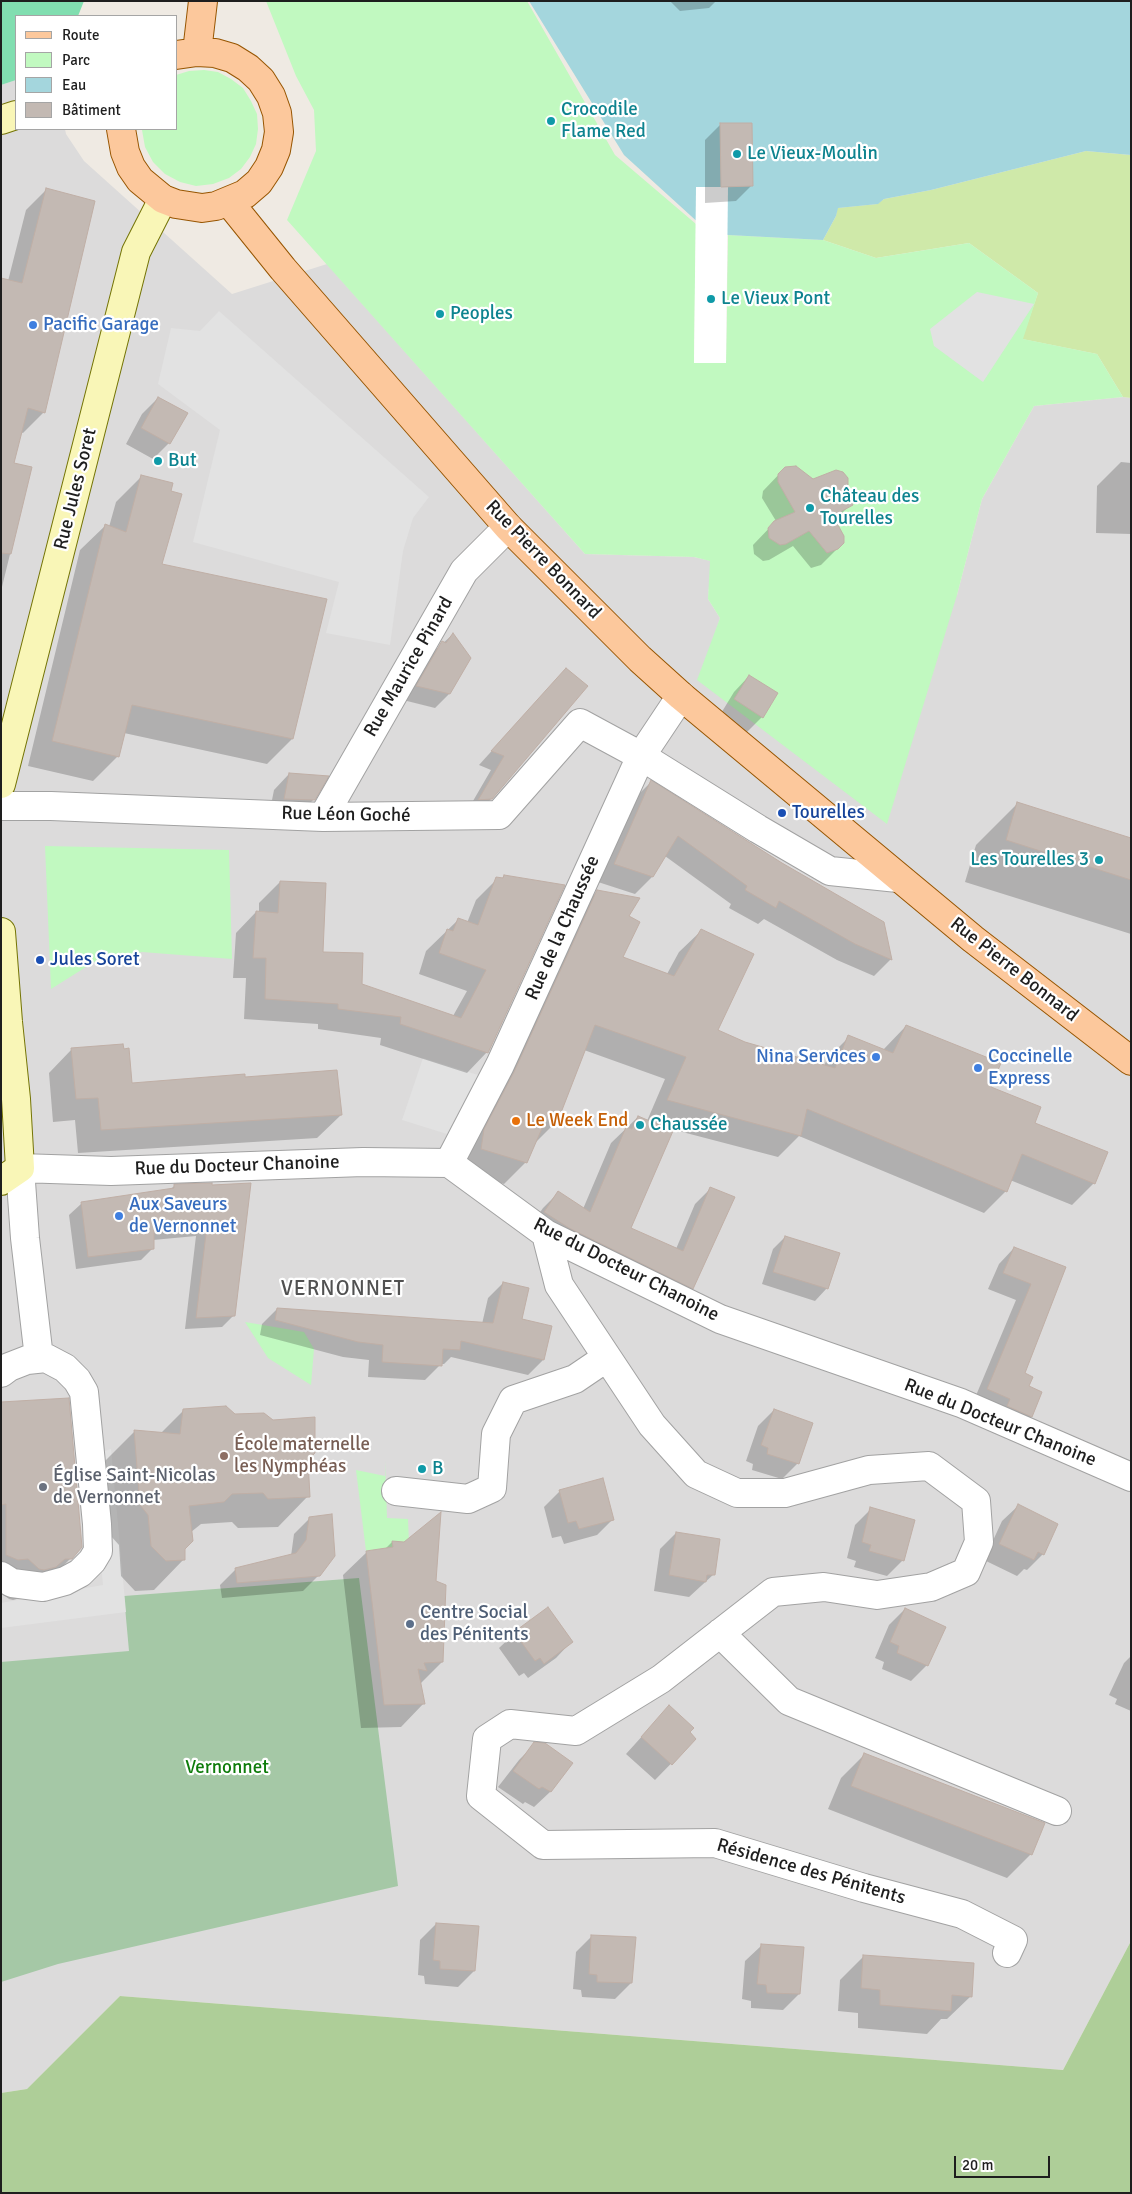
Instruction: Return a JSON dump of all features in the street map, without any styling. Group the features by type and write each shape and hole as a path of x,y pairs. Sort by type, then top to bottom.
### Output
{"main road":[{"path":"121,130 125,152 131,167 140,180 163,199 176,204 202,208 229,202 245,194 258,182 269,167 276,150 279,132 277,113 271,96 261,80 248,68 232,58 215,53 186,54 203,1"},
{"path":"1,120 15,115"},
{"name":"Rue Jules Soret","path":"1,784 136,252 163,199"},
{"name":"Rue Pierre Bonnard","path":"229,202 283,269 508,527 640,659 681,696 973,940 1131,1061"},
{"path":"1,932 16,1099 11,1174"}],"street":[{"name":"Rue Maurice Pinard","path":"323,817 464,571 508,527"},
{"name":"Rue de la Chaussée","path":"450,1163 500,1066 641,756 681,696"},
{"name":"Rue Léon Goché","path":"1,806 51,806 323,817 499,815 580,723 641,756"},
{"path":"641,756 749,824 830,871 898,878"},
{"name":"Rue du Docteur Chanoine","path":"11,1174 363,1162 450,1163 546,1234 720,1320 960,1403 1131,1477"},
{"path":"11,1174 25,1238 39,1358"},
{"name":"Résidence des Pénitents","path":"546,1234 559,1285 652,1425 696,1474 737,1494 785,1493 870,1470 929,1466 976,1501 979,1542 966,1572 931,1587 876,1595 824,1587 773,1592 661,1679 576,1732 510,1724 487,1738 480,1796 543,1845 715,1843 864,1888 962,1914 1012,1940 1007,1953"},
{"path":"1,1373 9,1367 27,1360 46,1358 65,1368 77,1380 84,1392 98,1551 92,1561 80,1573 64,1581 43,1587 12,1583 1,1576"},
{"path":"396,1491 468,1498 492,1488 496,1434 513,1400 575,1379 606,1358"},
{"path":"720,1633 790,1701 1057,1811"}],"shaded area":[{"path":"15,80 15,130 65,130 84,161 232,294 327,264 585,554 694,557 711,561 708,599 720,618 714,637 957,595 982,499 1034,406 1123,397 1131,398 1131,1941 1063,2070 120,1996 27,2089 1,2093 1,85"},
{"path":"977,292 1034,304 983,382 934,346 930,329"},
{"path":"219,311 429,497 413,518 403,551 390,645 326,633 339,582 193,542 220,430 158,384 171,328 200,331"},
{"path":"423,1058 478,1075 447,1134 402,1120"},
{"path":"111,1449 126,1612 1,1628 1,1603 103,1585 91,1455"}],"green space":[{"path":"1,1 84,1 78,15 15,15 15,80 1,85"},
{"path":"266,1 527,1 615,155 696,224 694,363 726,363 728,235 823,240 876,258 969,243 1038,293 1023,339 1097,354 1123,397 1034,406 982,499 957,595 887,824 697,680 720,618 708,599 710,561 694,557 585,554 287,220 316,151 314,110 296,76"},
{"path":"204,70 218,72 231,79 243,88 257,114 256,144 250,157 241,169 229,178 213,184 196,186 180,182 165,174 153,162 145,147 142,130 178,130 178,74 189,71"},
{"path":"1086,151 1131,155 1131,398 1123,397 1097,354 1022,339 1038,293 969,243 876,258 823,240 836,216 837,208 877,204 884,199 931,190"},
{"path":"45,846 229,850 232,959 142,952 94,962 51,989"},
{"path":"245,1322 304,1332 314,1349 311,1385 268,1358"},
{"path":"385,1461 387,1518 408,1519 409,1543 392,1541 393,1547 366,1551 356,1470 385,1476"},
{"name":"Vernonnet","path":"359,1578 398,1886 58,1964 1,1982 1,1662 129,1651 124,1596"},
{"path":"1131,1941 1131,2193 1,2193 1,2093 27,2089 120,1996 1063,2070"}],"water":[{"path":"529,1 1131,1 1131,155 1086,151 931,190 884,199 878,204 838,208 836,216 823,240 728,235 702,226 624,155"}],"pier":[{"name":"Le Vieux Pont","path":"696,187 728,187 726,363 694,363"}],"building":[{"name":"Le Vieux-Moulin","path":"720,123 752,123 753,186 721,187"},
{"path":"46,188 95,201 45,413 28,408 14,463 32,467 11,554 1,553 1,278 22,283"},
{"path":"158,397 188,413 170,444 141,428"},
{"name":"Château des Tourelles","path":"796,466 813,479 836,470 843,472 848,478 848,490 846,492 853,505 833,516 844,536 844,543 838,549 827,553 809,531 786,544 780,545 769,538 768,528 774,521 795,512 778,482 778,474 785,467"},
{"path":"141,475 173,483 171,491 182,494 162,564 327,599 293,739 132,705 119,757 52,741 105,524 126,532"},
{"path":"453,633 471,658 450,694 416,686 442,641 446,643"},
{"path":"566,668 588,686 492,799 478,800 504,756 491,751"},
{"path":"749,675 778,693 763,718 734,699"},
{"path":"289,773 329,776 315,800 284,799"},
{"path":"651,780 782,863 884,922 892,960 855,944 779,901 776,908 745,890 747,886 678,836 653,877 614,864"},
{"name":"Les Tourelles 3","path":"1017,802 1131,838 1131,880 1006,840"},
{"path":"504,875 565,885 488,1053 400,1024 401,1017 338,1009 338,1004 265,999 266,958 253,958 256,911 278,913 280,881 326,883 323,952 363,953 362,984 461,1018 486,970 439,953 447,929 453,931 458,918 478,925 496,877 503,878"},
{"path":"597,890 640,898 629,916 640,922 623,957 674,976 701,929 754,954 718,1030 745,1042 835,1068 848,1035 893,1053 906,1025 1001,1063 991,1087 1041,1107 1035,1123 1108,1152 1095,1184 1022,1154 1007,1192 807,1109 801,1136 667,1100 686,1057 595,1025 557,1123 546,1119 527,1163 481,1149 484,1129 514,1072"},
{"path":"123,1044 124,1049 129,1048 132,1083 245,1074 245,1077 337,1070 342,1115 101,1130 98,1098 76,1099 71,1048"},
{"path":"638,1116 673,1131 631,1228 683,1251 710,1187 735,1197 693,1289 569,1228 544,1212 558,1191 590,1212 626,1127 632,1129"},
{"path":"212,1183 212,1185 251,1183 235,1316 196,1318 207,1225 154,1230 154,1249 88,1257 81,1202 174,1188 174,1184"},
{"path":"785,1236 840,1253 828,1289 773,1272"},
{"path":"1014,1247 1066,1267 1025,1373 1033,1377 1029,1386 1042,1392 1032,1417 1007,1406 1010,1399 987,1389 1031,1284 1003,1273"},
{"path":"503,1282 529,1288 522,1319 552,1326 544,1360 461,1341 460,1350 443,1349 442,1366 382,1362 383,1345 358,1342 275,1320 277,1308 493,1323"},
{"name":"Église Saint-Nicolas de Vernonnet","path":"69,1398 82,1547 72,1559 65,1559 56,1567 44,1570 39,1569 28,1559 18,1560 6,1555 6,1504 1,1505 1,1402"},
{"name":"École maternelle les Nymphéas","path":"226,1406 235,1414 264,1413 273,1420 315,1417 315,1453 308,1460 310,1497 268,1499 263,1493 232,1494 224,1502 189,1506 193,1541 185,1549 185,1560 166,1561 151,1546 148,1515 140,1505 134,1430 180,1434 183,1409"},
{"path":"774,1409 813,1423 799,1464 767,1454 768,1448 761,1445"},
{"path":"603,1478 614,1520 579,1529 576,1521 568,1523 559,1490"},
{"path":"1018,1504 1058,1524 1044,1555 1038,1552 1034,1560 999,1544"},
{"path":"870,1507 915,1520 904,1561 869,1551 871,1545 862,1542"},
{"name":"Centre Social des Pénitents","path":"441,1512 436,1581 446,1585 443,1662 424,1663 427,1671 418,1669 425,1704 384,1705 366,1551 393,1547 392,1541 404,1542"},
{"path":"332,1514 335,1556 320,1576 237,1583 235,1568 296,1553 306,1540 309,1517"},
{"path":"676,1532 720,1539 715,1575 707,1575 706,1582 669,1575"},
{"path":"548,1607 573,1642 544,1664 540,1658 535,1661 514,1632"},
{"path":"905,1608 946,1627 928,1666 897,1653 899,1646 890,1642"},
{"path":"669,1705 694,1728 690,1732 696,1739 672,1765 641,1737"},
{"path":"534,1742 545,1743 573,1763 551,1792 542,1787 539,1789 513,1771"},
{"path":"864,1753 1045,1823 1032,1855 851,1786"},
{"path":"436,1923 479,1926 475,1971 440,1969 440,1961 433,1960"},
{"path":"591,1935 636,1937 632,1983 597,1982 597,1975 589,1974"},
{"path":"761,1944 804,1947 800,1994 767,1993 766,1985 757,1984"},
{"path":"863,1955 974,1963 972,1997 952,1995 951,2011 880,2005 880,1990 861,1988"}],"place":[{"name":"Crocodile Flame Red","path":"551,121"},
{"name":"Le Vieux-Moulin","path":"737,154"},
{"name":"Le Vieux Pont","path":"711,299"},
{"name":"Peoples","path":"440,314"},
{"name":"Pacific Garage","path":"33,325"},
{"name":"But","path":"158,461"},
{"name":"Château des Tourelles","path":"810,508"},
{"name":"Tourelles","path":"782,813"},
{"name":"Les Tourelles 3","path":"1099,860"},
{"name":"Jules Soret","path":"40,960"},
{"name":"Nina Services","path":"876,1057"},
{"name":"Coccinelle Express","path":"978,1068"},
{"name":"Le Week End","path":"516,1121"},
{"name":"Chaussée","path":"640,1125"},
{"name":"Aux Saveurs de Vernonnet","path":"119,1216"},
{"name":"École maternelle les Nymphéas","path":"224,1456"},
{"name":"B","path":"422,1469"},
{"name":"Église Saint-Nicolas de Vernonnet","path":"43,1487"},
{"name":"Centre Social des Pénitents","path":"410,1624"}],"district":[{"name":"VERNONNET","path":"343,1289"}]}
